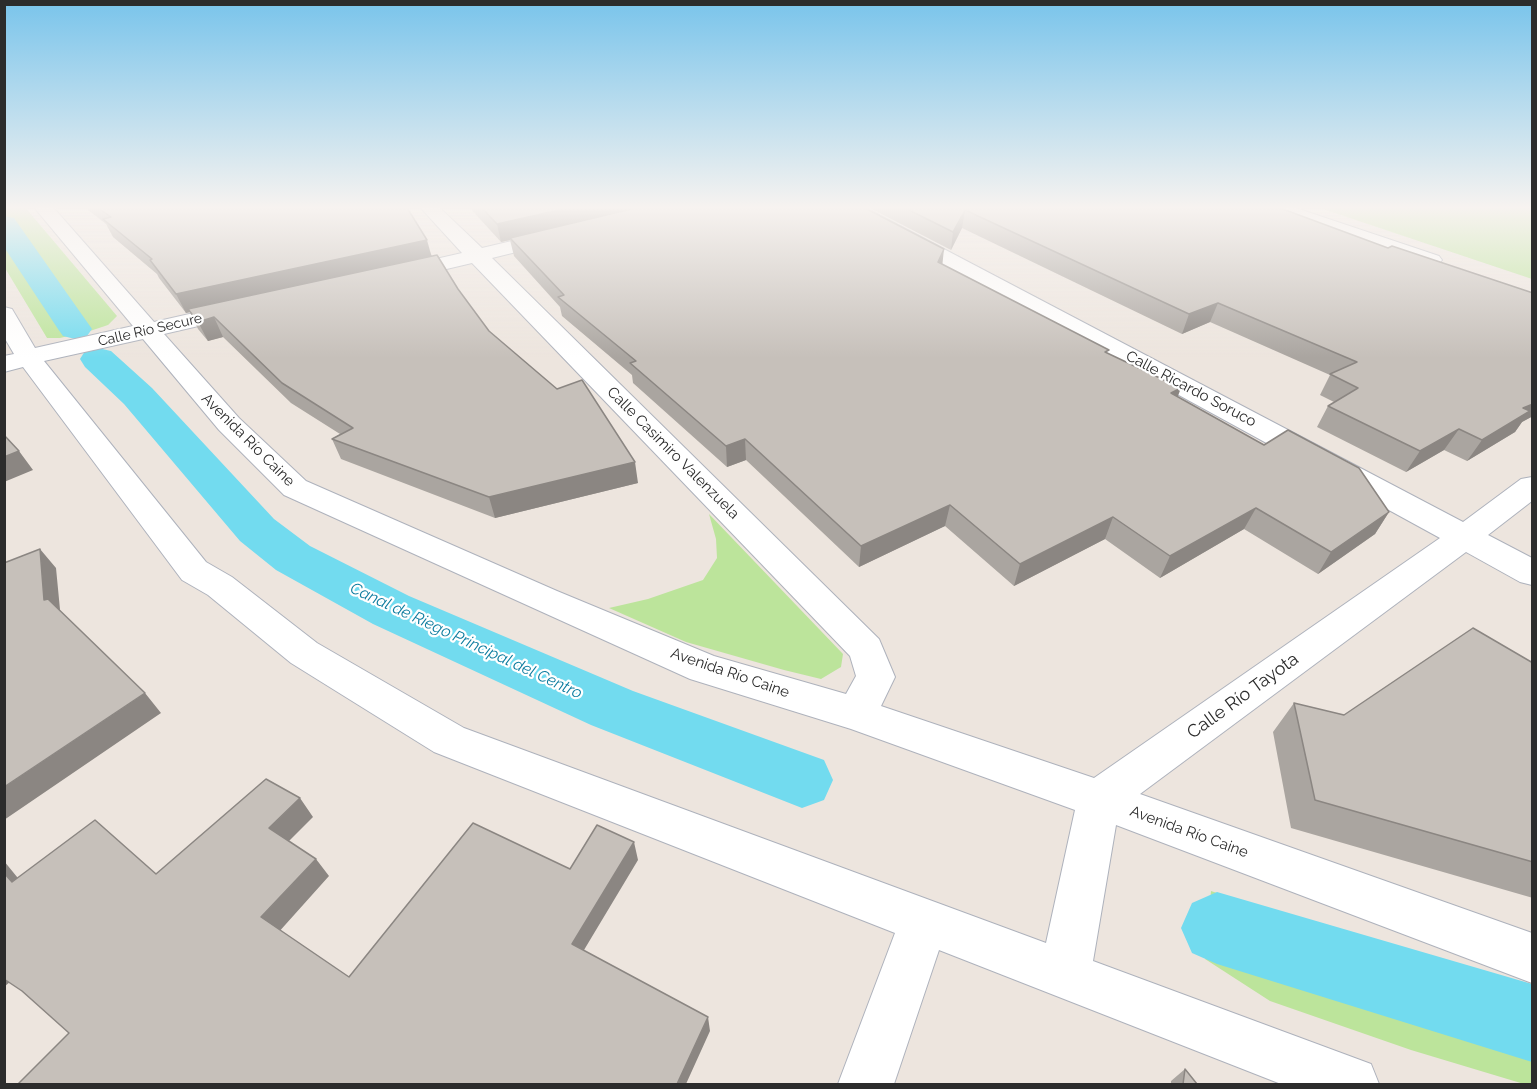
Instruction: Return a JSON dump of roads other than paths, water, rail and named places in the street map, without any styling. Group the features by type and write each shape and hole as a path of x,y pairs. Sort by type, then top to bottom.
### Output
{"street":[{"name":"Avenida Río Caine","path":"85,257 229,424 295,488 535,596 704,668 856,714 1099,799 1533,958"},
{"path":"376,279 475,257"},
{"name":"Calle Casimiro Valenzuela","path":"480,257 866,649 876,677 856,714"},
{"name":"Calle Ricardo Soruco","path":"943,257 1533,573"},
{"path":"1420,257 1453,268"},
{"name":"Calle Río Secure","path":"16,361 262,304"},
{"path":"4,314 16,361 194,572 220,586 304,652 449,740 1351,1084"},
{"name":"Calle Río Tayota","path":"1099,799 1533,486"},
{"path":"1065,975 1099,799"},
{"path":"866,1084 924,921"}],"waterway":[{"name":"Canal de Riego Principal del Centro","path":"26,257 75,329"},
{"name":"Canal de Riego Principal del Centro","path":"98,359 138,396 257,530 293,558 391,610 612,708 802,780"},
{"name":"Canal de Riego Principal del Centro","path":"1217,928 1532,1023"}]}
